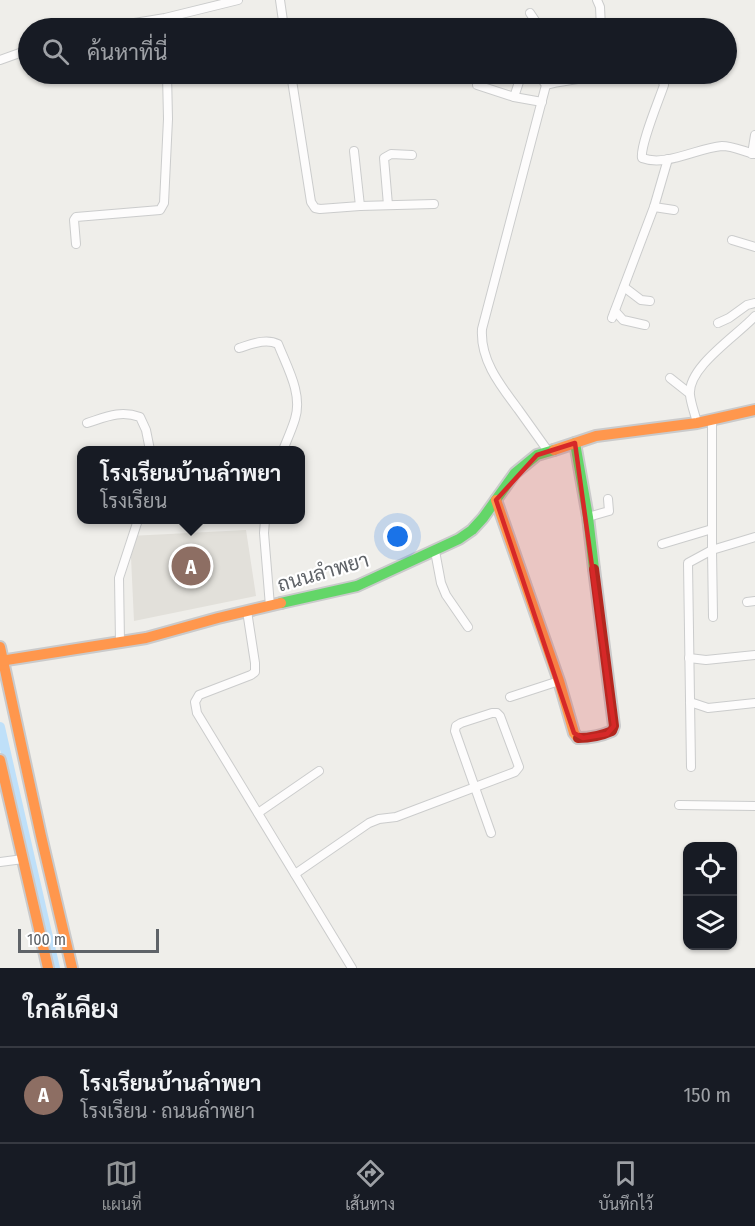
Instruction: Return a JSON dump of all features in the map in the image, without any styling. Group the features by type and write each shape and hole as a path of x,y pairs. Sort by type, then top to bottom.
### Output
{"street":[{"path":"165,18 238,0"},
{"path":"280,0 283,18"},
{"path":"597,0 601,18"},
{"path":"530,13 533,18"},
{"path":"0,60 18,54"},
{"path":"76,244 74,220 76,217 160,210 164,203 167,84"},
{"path":"293,84 312,205 315,208 434,204"},
{"path":"514,97 518,84"},
{"path":"548,452 490,368 481,340 546,85 549,84"},
{"path":"664,84 644,143 642,158 649,161 668,159 721,146 753,154 755,135"},
{"path":"477,85 514,97 542,102"},
{"path":"354,152 360,206"},
{"path":"388,206 384,158 391,154 412,155"},
{"path":"645,325 623,320 613,314 654,207 668,159"},
{"path":"654,207 674,210"},
{"path":"732,240 755,247"},
{"path":"624,287 641,300 650,301"},
{"path":"718,323 747,305 755,303"},
{"path":"697,423 689,393 693,379 716,351 755,316"},
{"path":"239,348 262,341 273,341 279,345 295,389 297,402 296,418 285,446"},
{"path":"670,378 689,393"},
{"name":"ถนนลำพยา","path":"1,661 146,638 247,611 357,586 435,551 472,530 515,474 537,455 596,436 697,423 755,410"},
{"path":"87,423 114,414 140,417 149,446"},
{"path":"712,420 713,617"},
{"path":"496,500 559,681 574,733 578,738 607,734 614,726 588,517 575,443"},
{"path":"588,517 609,511 609,499"},
{"path":"120,642 119,578 136,524"},
{"path":"265,524 270,606"},
{"path":"662,544 712,529"},
{"path":"691,767 688,563 712,550 755,537"},
{"path":"435,551 441,583 446,595 468,627"},
{"path":"247,611 255,672 199,695 195,707 352,968"},
{"path":"0,647 1,661 40,836 72,968"},
{"path":"689,658 706,660 755,655"},
{"path":"510,697 559,681"},
{"path":"690,702 708,708 755,703"},
{"path":"295,874 369,823 396,817 474,788 515,772 519,767 501,716 497,713 461,723 456,726 455,731 474,788 491,833"},
{"path":"0,760 48,968"},
{"path":"258,813 319,771"},
{"path":"679,805 755,806"},
{"path":"0,862 23,859"}],"highlighted area":[{"path":"575,443 614,726 607,734 583,738 574,733 496,500 537,455"}],"shaded area":[{"path":"246,530 256,596 134,621 130,536"}],"waterway":[{"path":"0,727 55,968"}],"traffic: fast":[{"path":"575,443 588,517 594,569"},
{"path":"281,603 357,586 459,539 483,518 515,473 537,455 554,450"}],"traffic: slow":[{"path":"554,450 596,436 697,423 755,410"},
{"path":"496,500 559,681 574,733 578,738"},
{"path":"0,661 146,638 281,603"},
{"path":"0,647 72,968"},
{"path":"0,760 48,968"}],"traffic: jam":[{"path":"578,738 604,734 612,731 614,726 594,569"}],"place":[{"name":"โรงเรียนบ้านลำพยา","path":"191,566"}]}
